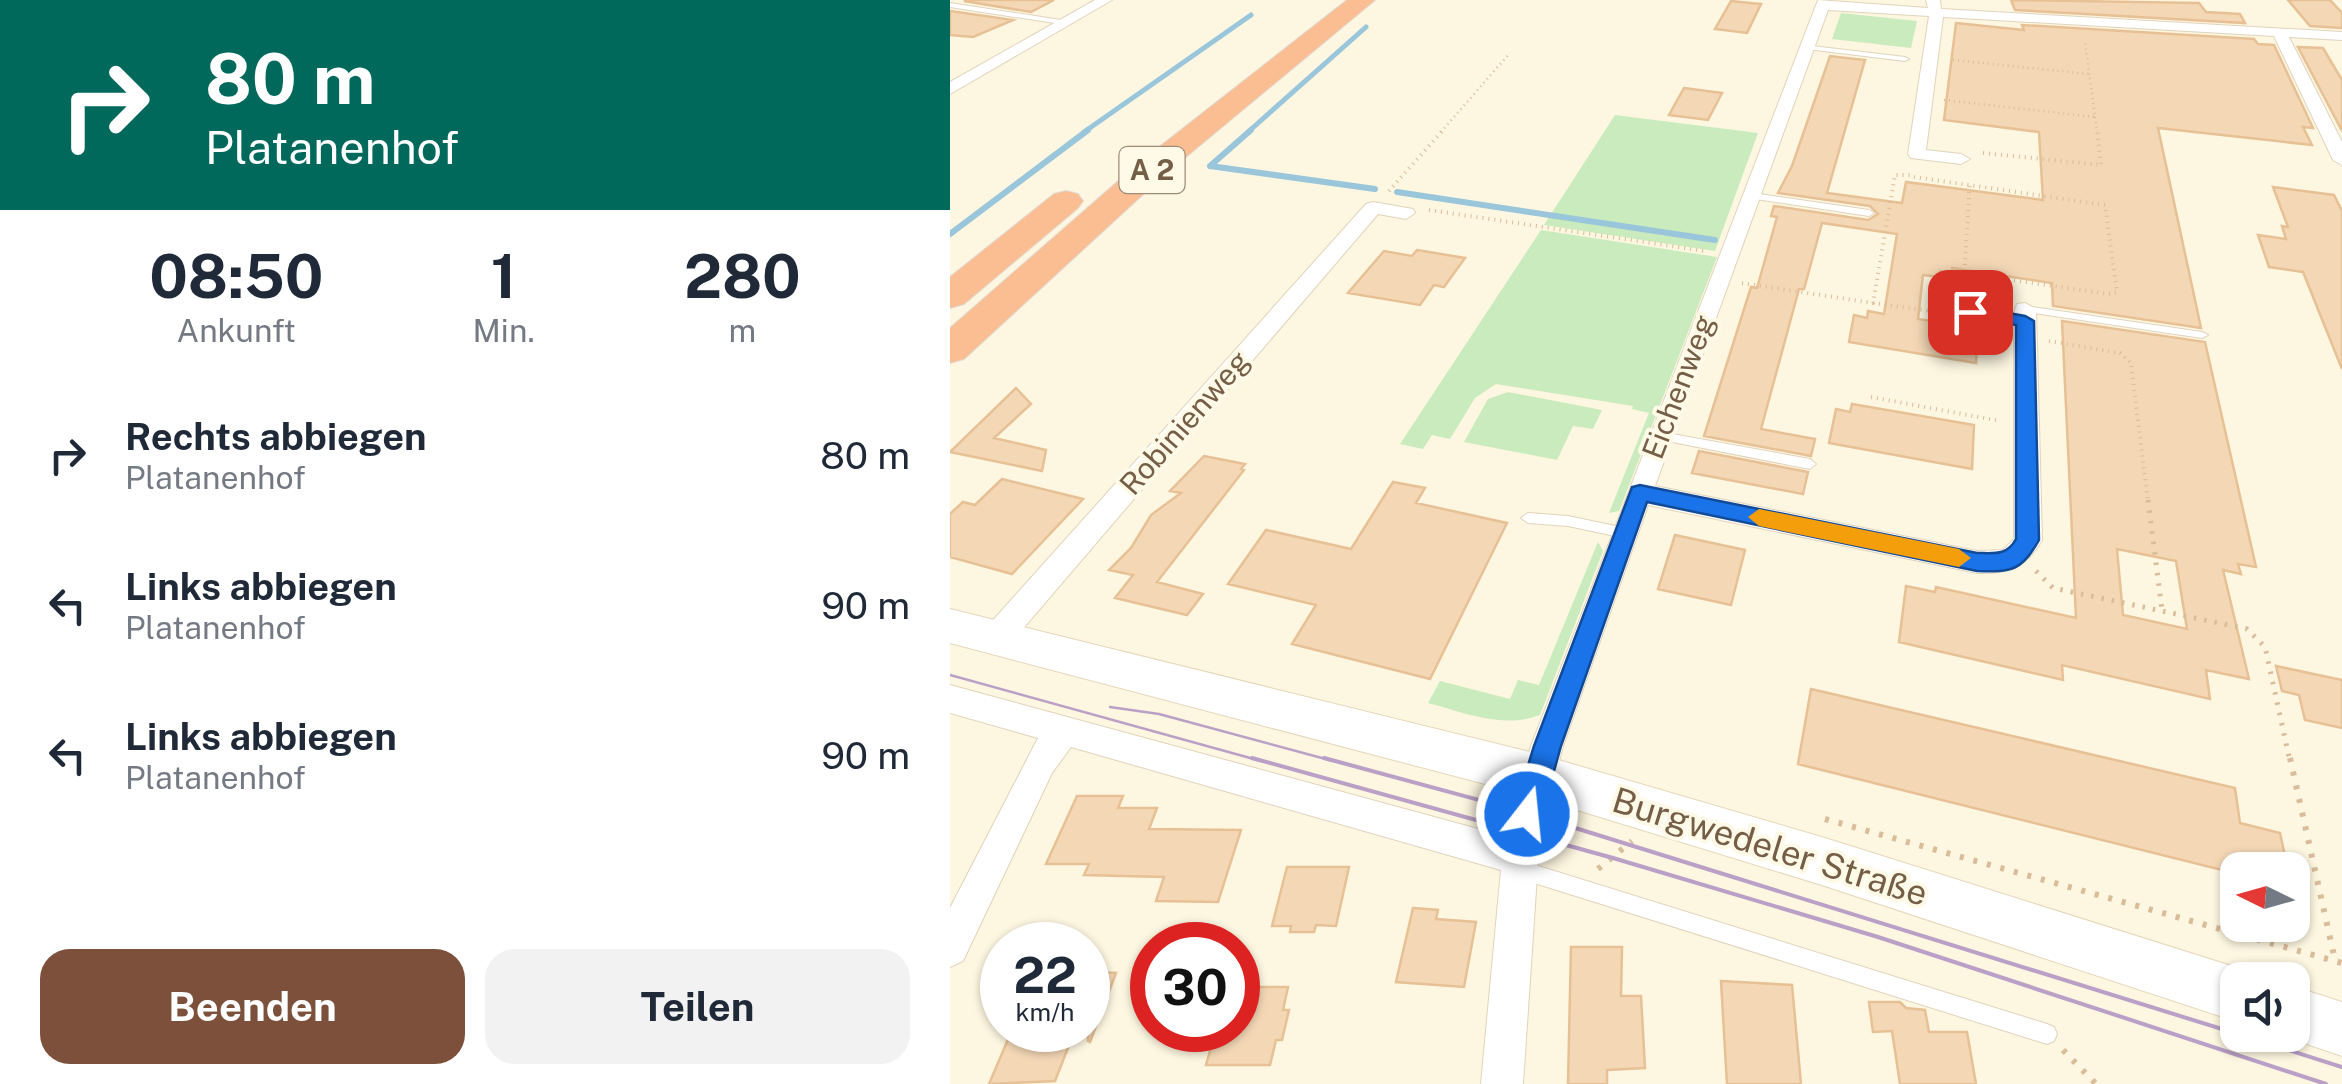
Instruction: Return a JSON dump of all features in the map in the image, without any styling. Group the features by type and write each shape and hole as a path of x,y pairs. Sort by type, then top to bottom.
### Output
{"highway":[{"name":"A 2","path":"950,296 1212,84 1327,0"},
{"name":"A 2","path":"950,350 1045,261 1246,89 1363,0"}],"main road":[{"name":"Burgwedeler Straße","path":"950,626 1538,776 1825,862 2220,989"},
{"path":"2310,1019 2342,1029"}],"street":[{"path":"950,90 1061,22 1105,0"},
{"path":"1824,3 1935,6 2082,21 2342,36"},
{"name":"Eichenweg","path":"1502,1084 1522,831 1538,776 1824,3"},
{"path":"1935,6 1932,58 1917,154 1968,161"},
{"path":"2280,33 2342,160"},
{"path":"1374,208 1406,213"},
{"name":"Robinienweg","path":"997,637 1374,208"},
{"path":"1640,493 1977,562 2004,563 2020,555 2028,540 2025,322 1970,312"},
{"path":"950,699 1065,729 1521,864"},
{"path":"950,948 1040,762 1065,729"}],"lane":[{"path":"950,5 1061,22"},
{"path":"1807,48 1905,58"},
{"path":"1752,196 1869,213"},
{"path":"2025,322 2202,336"},
{"path":"1661,436 1810,464"},
{"path":"1528,518 1568,521 1625,533"},
{"path":"1521,864 2047,1034"}],"path":[{"path":"1720,279 1942,313 1962,310 1968,161 2101,165 2082,21"},
{"path":"1374,208 1508,54"},
{"path":"1932,58 2089,74"},
{"path":"1926,98 2095,117"},
{"path":"1914,177 1917,154"},
{"path":"1874,303 1895,175 2106,205 2117,292 2108,294 1964,273"},
{"path":"1406,213 1426,210 1730,255"},
{"path":"2025,322 2120,353 2132,363 2162,610"},
{"path":"1872,397 2028,426"},
{"path":"1822,819 2339,962 2264,647 2248,628 2053,588 2020,555"},
{"path":"2047,1034 2096,1084"}],"green space":[{"path":"1841,13 1917,21 1911,48 1832,39"},
{"path":"1615,115 1758,133 1715,251 1544,225"},
{"path":"1541,230 1717,257 1619,511 1609,513 1649,413 1632,409 1633,406 1496,384 1475,398 1450,439 1432,435 1423,449 1400,444"},
{"path":"1508,392 1602,410 1593,429 1573,426 1557,460 1464,442 1488,399"},
{"path":"1598,542 1603,551 1540,715 1498,720 1428,703 1440,681 1510,699 1518,680 1539,685"}],"building":[{"path":"1054,0 1031,12 964,1"},
{"path":"2011,0 2199,3 2206,12 2240,14 2245,23 2015,10"},
{"path":"2288,0 2330,0 2342,13 2342,28 2310,26"},
{"path":"1731,1 1761,4 1747,33 1715,29"},
{"path":"950,11 1013,20 973,37 950,35"},
{"path":"1956,23 2024,30 2022,25 2254,39 2258,44 2274,45 2313,128 2303,127 2312,145 2158,128 2201,328 2053,306 2052,283 1952,268 1952,273 1940,271 1940,277 1923,275 1918,319 1978,328 1976,363 1849,342 1854,315 1867,318 1868,311 1884,314 1897,234 1822,223 1804,289 1799,289 1761,429 1815,439 1811,456 1704,436 1751,287 1757,288 1777,217 1771,216 1774,206 1868,220 1878,214 1870,206 1778,193 1792,166 1830,56 1865,60 1827,193 1902,203 1906,182 2043,200 2039,132 1944,120"},
{"path":"2298,47 2323,48 2342,80 2342,131"},
{"path":"1684,88 1722,93 1708,120 1669,115"},
{"path":"2273,187 2334,195 2342,211 2342,369 2303,272 2269,267 2258,235 2286,239 2282,226 2288,227"},
{"path":"1417,250 1465,258 1444,287 1434,285 1420,305 1348,293 1384,251 1412,256"},
{"path":"2062,321 2205,342 2256,567 2238,564 2241,574 2223,570 2249,679 2206,670 2210,699 2062,665 2063,680 1899,642 1906,586 1935,592 1936,587 2076,618","holes":["2117,549 2176,561 2187,629 2123,615"]},
{"path":"1016,388 1031,404 994,438 1046,450 1042,471 950,452"},
{"path":"1852,404 1974,425 1972,469 1829,443 1836,409 1850,412"},
{"path":"1699,451 1808,472 1803,494 1692,473"},
{"path":"1204,456 1245,464 1241,469 1244,470 1157,582 1203,594 1187,615 1115,598 1133,575 1109,570 1131,548 1151,515 1181,493 1170,491"},
{"path":"1002,479 1083,499 1012,574 950,557 950,514 963,502 975,505"},
{"path":"1393,482 1425,488 1416,503 1507,523 1430,679 1292,644 1316,605 1228,584 1266,530 1351,549"},
{"path":"1675,535 1745,550 1731,605 1658,589"},
{"path":"2276,666 2342,680 2342,728 2305,720 2299,695 2282,691"},
{"path":"1811,689 2235,788 2240,823 2280,833 2284,852 2220,852 2220,870 1798,764"},
{"path":"1077,796 1123,796 1118,808 1157,808 1149,829 1241,830 1218,902 1156,901 1164,877 1084,875 1089,864 1046,864"},
{"path":"1287,867 1349,867 1336,926 1316,925 1314,932 1290,932 1291,926 1272,926"},
{"path":"1413,908 1438,910 1436,919 1476,922 1464,987 1396,982"},
{"path":"1571,947 1622,947 1621,996 1641,996 1645,1068 1607,1070 1607,1084 1568,1084"},
{"path":"1721,981 1792,985 1801,1084 1727,1084"},
{"path":"1260,987 1288,987 1283,1010 1289,1010 1282,1040 1276,1040 1270,1065 1206,1065 1210,1052 1260,1052"},
{"path":"1869,1002 1900,1002 1906,1008 1925,1010 1929,1032 1967,1032 1976,1084 1900,1084 1892,1031 1873,1032"},
{"path":"1003,1052 1066,1052 1055,1081 989,1084"}],"waterway":[{"path":"1084,132 1251,15"},
{"path":"1248,132 1366,27"},
{"path":"950,234 1088,130"},
{"path":"1251,130 1210,166 1375,189"},
{"path":"1397,192 1715,240"}],"tram line":[{"path":"950,675 1261,761"},
{"path":"1110,707 1159,714 1333,761"},
{"path":"1252,758 1613,858 1878,937 2326,1084"},
{"path":"1324,758 1527,813 2220,1028"},
{"path":"2295,1052 2342,1067"}],"slow traffic":[{"path":"1759,517 1959,558"}],"route":[{"path":"1527,814 1640,493 1977,562 2004,563 2020,555 2028,540 2025,321 1970,312"}]}
